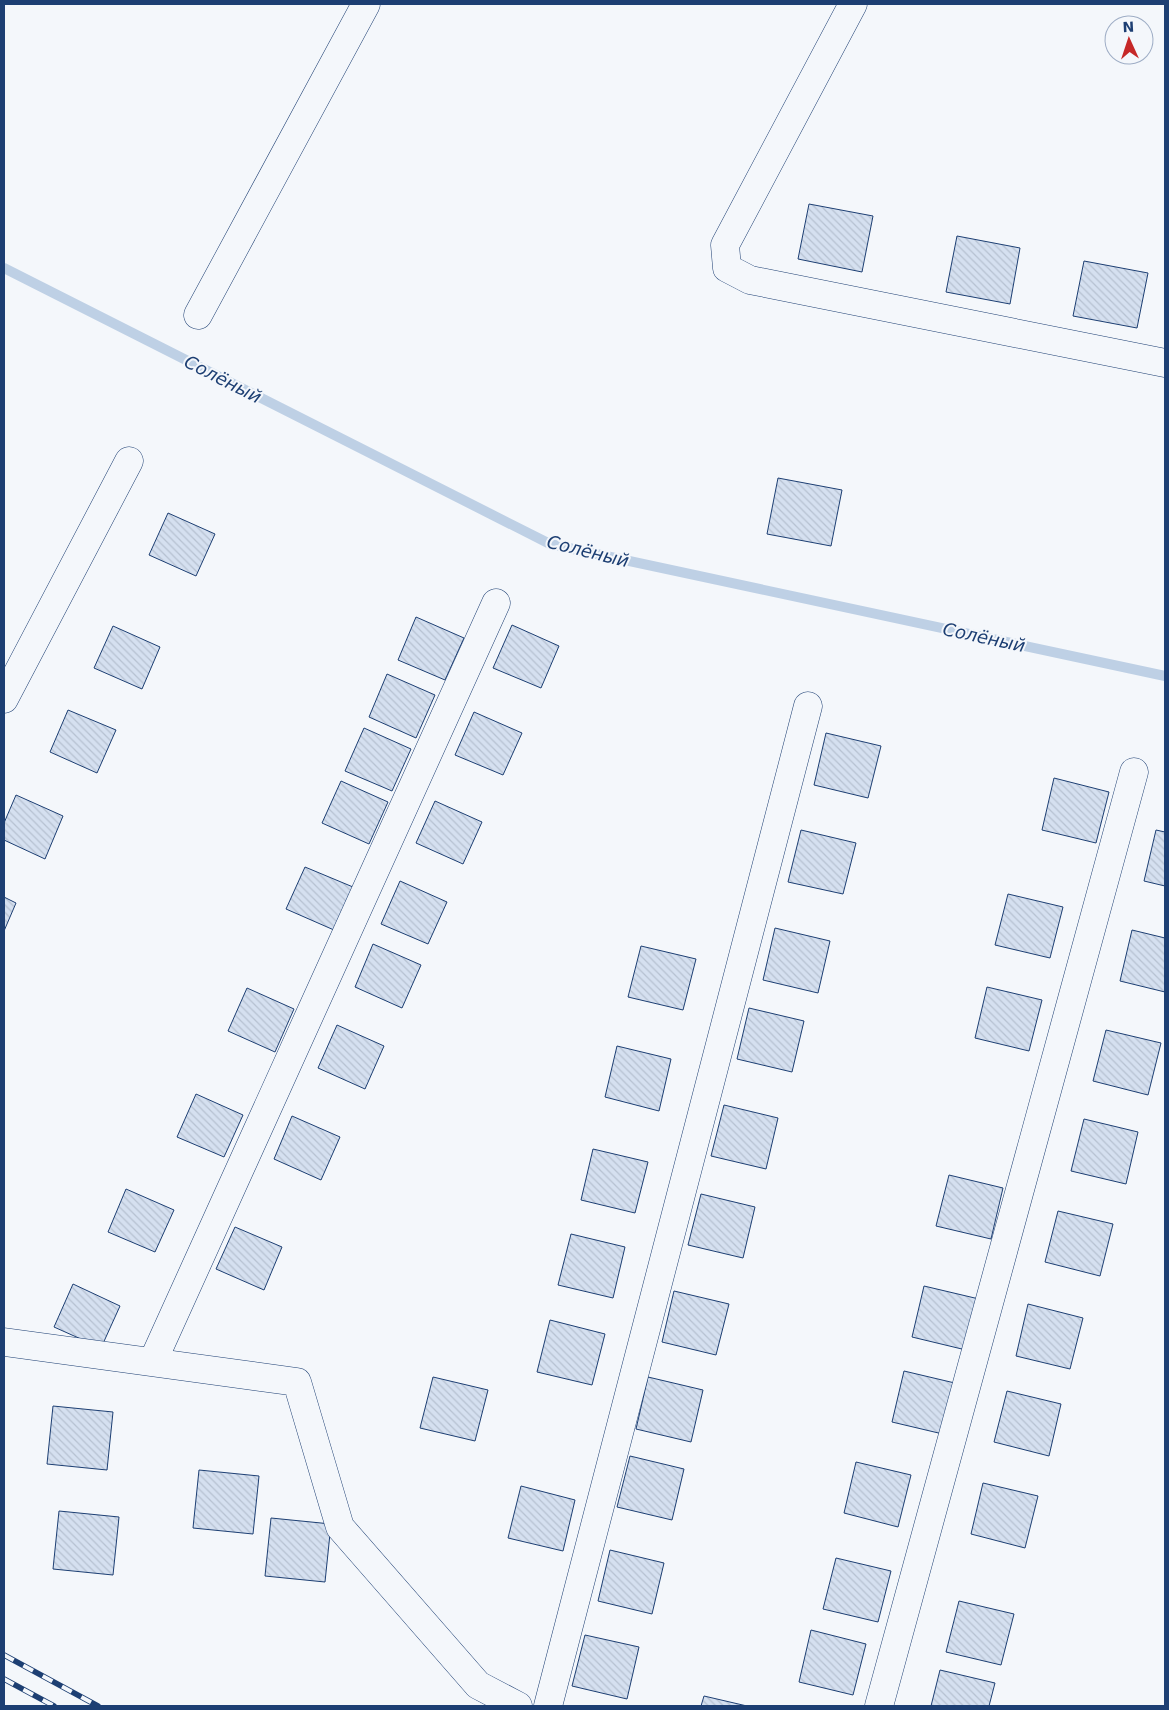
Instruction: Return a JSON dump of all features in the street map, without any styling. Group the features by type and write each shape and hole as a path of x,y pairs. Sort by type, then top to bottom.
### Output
{"street":[{"path":"198,315 366,4"},
{"path":"853,4 724,245 727,268 750,280 1165,363"},
{"path":"4,699 129,461"},
{"path":"153,1362 496,603"},
{"path":"548,1706 808,706"},
{"path":"879,1706 1134,772"},
{"path":"4,1342 296,1382 340,1528 478,1685 518,1706"}],"building":[{"path":"809,204 873,216 862,272 798,259"},
{"path":"957,236 1020,248 1010,304 946,292"},
{"path":"1084,261 1148,273 1137,328 1073,316"},
{"path":"778,478 842,490 831,546 767,534"},
{"path":"168,513 215,534 196,576 149,555"},
{"path":"416,617 464,638 445,680 398,660"},
{"path":"512,625 559,646 541,688 493,668"},
{"path":"113,626 160,647 142,689 94,668"},
{"path":"387,674 435,695 416,738 369,717"},
{"path":"68,710 116,730 97,773 50,752"},
{"path":"474,712 522,733 503,775 455,755"},
{"path":"364,728 411,749 392,791 345,771"},
{"path":"826,733 881,746 868,798 814,785"},
{"path":"1054,778 1109,792 1096,843 1042,830"},
{"path":"341,781 388,802 369,844 322,823"},
{"path":"16,795 63,816 45,859 4,840 4,823"},
{"path":"435,801 482,822 463,864 416,843"},
{"path":"801,830 856,843 843,894 788,882"},
{"path":"1156,830 1165,832 1165,886 1144,881"},
{"path":"305,867 353,887 334,930 286,909"},
{"path":"400,881 447,902 428,944 381,924"},
{"path":"1008,894 1063,907 1050,958 995,945"},
{"path":"4,897 16,903 4,931"},
{"path":"775,928 830,941 818,993 763,980"},
{"path":"1132,930 1165,938 1165,992 1120,981"},
{"path":"373,944 421,965 402,1008 355,987"},
{"path":"641,946 696,959 683,1010 628,997"},
{"path":"987,987 1042,1000 1029,1051 975,1038"},
{"path":"247,988 294,1009 275,1052 228,1031"},
{"path":"749,1008 804,1021 792,1072 737,1059"},
{"path":"337,1025 384,1046 365,1089 318,1068"},
{"path":"1106,1030 1161,1043 1148,1095 1093,1081"},
{"path":"617,1046 671,1059 659,1111 605,1097"},
{"path":"196,1094 243,1115 224,1157 177,1137"},
{"path":"724,1105 778,1118 766,1169 711,1156"},
{"path":"292,1116 340,1137 321,1180 274,1159"},
{"path":"1084,1119 1138,1132 1126,1184 1071,1171"},
{"path":"593,1149 648,1162 635,1213 581,1200"},
{"path":"949,1175 1003,1188 991,1239 936,1226"},
{"path":"126,1189 174,1210 155,1252 108,1232"},
{"path":"701,1194 755,1207 743,1258 688,1245"},
{"path":"1058,1211 1113,1224 1100,1276 1045,1262"},
{"path":"235,1227 282,1247 264,1290 216,1269"},
{"path":"571,1234 625,1247 613,1298 558,1285"},
{"path":"73,1284 120,1306 101,1348 54,1327"},
{"path":"924,1286 979,1299 966,1350 912,1337"},
{"path":"674,1291 729,1304 716,1355 662,1342"},
{"path":"1028,1304 1083,1318 1070,1369 1016,1356"},
{"path":"550,1320 605,1334 592,1385 537,1372"},
{"path":"904,1371 959,1384 947,1435 892,1422"},
{"path":"433,1377 488,1390 475,1441 420,1428"},
{"path":"648,1377 703,1390 691,1442 636,1429"},
{"path":"1007,1391 1061,1404 1049,1456 994,1442"},
{"path":"53,1406 113,1412 107,1470 47,1464"},
{"path":"630,1456 684,1469 672,1520 617,1507"},
{"path":"856,1462 911,1475 898,1527 844,1513"},
{"path":"199,1470 259,1476 253,1534 193,1528"},
{"path":"983,1483 1038,1496 1025,1548 971,1534"},
{"path":"521,1486 575,1500 563,1551 508,1538"},
{"path":"59,1511 119,1517 113,1575 53,1569"},
{"path":"271,1518 331,1524 325,1582 265,1576"},
{"path":"610,1550 664,1563 652,1614 598,1601"},
{"path":"836,1558 891,1571 878,1622 823,1609"},
{"path":"959,1601 1014,1614 1001,1665 946,1652"},
{"path":"811,1630 866,1644 853,1695 799,1682"},
{"path":"585,1635 639,1647 627,1699 572,1686"},
{"path":"940,1670 995,1683 989,1706 931,1706"},
{"path":"704,1696 747,1706 701,1706"}],"waterway":[{"name":"Солёный","path":"4,268 550,544 1165,676"}],"railway":[{"path":"4,1655 98,1706"},
{"path":"4,1679 54,1706"}]}
